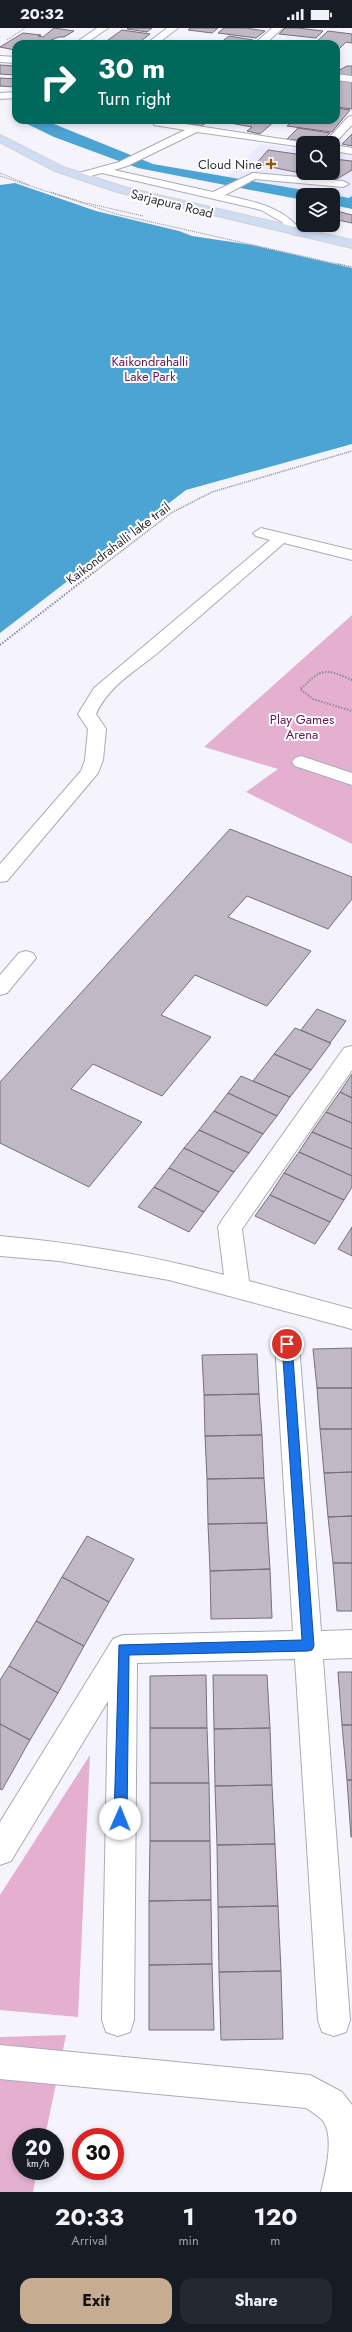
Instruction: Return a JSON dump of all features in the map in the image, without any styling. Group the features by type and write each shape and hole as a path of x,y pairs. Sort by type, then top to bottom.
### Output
{"main road":[{"name":"Sarjapura Road","path":"0,138 20,149 79,176 147,197 296,232 350,243"},
{"name":"Sarjapura Road","path":"114,200 352,256"}],"street":[{"path":"85,40 103,28"},
{"path":"156,40 173,28"},
{"path":"264,40 278,28"},
{"path":"79,40 87,34 86,32"},
{"path":"0,59 12,60"},
{"path":"340,78 352,79"},
{"path":"0,96 12,95"},
{"path":"336,136 352,119"},
{"path":"164,124 296,143"},
{"path":"79,176 123,164 143,156 195,129"},
{"path":"340,149 352,151"},
{"path":"102,170 275,212 286,220 296,232"},
{"path":"214,196 235,187 253,176 343,184"},
{"path":"261,533 352,555"},
{"path":"0,876 88,773 94,760 97,729 87,714 94,698 108,681 132,666 281,538"},
{"path":"301,762 352,779"},
{"path":"0,988 26,958"},
{"path":"238,1287 231,1246 230,1227 352,1054"},
{"path":"0,1246 59,1251 169,1270 238,1287 352,1320"},
{"path":"287,1344 334,2020"},
{"path":"123,1649 352,1644"},
{"path":"0,1850 123,1649"},
{"path":"118,2020 123,1649"},
{"path":"0,2062 118,2075 310,2092 335,2109 344,2122 345,2164 338,2192"}],"path":[{"path":"6,40 25,28"},
{"path":"0,176 116,214 352,267"},
{"name":"Kaikondrahalli lake trail","path":"0,645 171,513 212,492 352,451"},
{"path":"352,680 331,671 317,674 309,684 300,689 313,699 352,711"}],"shaded area":[{"name":"Cloud Nine","path":"260,144 296,148 296,180 340,180 340,154 352,155 352,196 349,198 340,196 340,188 296,188 228,176"}],"green space":[{"name":"Play Games Arena","path":"352,615 352,844 246,792 278,769 204,747"},
{"path":"90,1755 78,2017 0,2010 0,1895"},
{"path":"66,2035 47,2128 12,2128 12,2180 35,2180 33,2192 0,2192 0,2037"}],"water":[{"path":"27,124 54,124 153,164 296,189 296,199 138,168 54,137"},
{"name":"Kaikondrahalli Lake Park","path":"15,183 96,211 179,231 192,236 252,245 352,268 352,444 186,490 0,633 0,185"},
{"path":"340,196 349,198 352,196 352,209 340,206"}],"building":[{"path":"54,28 74,31 64,37 51,40 12,40 12,49 0,47 23,33 41,35 38,36 43,37"},
{"path":"152,28 147,32 127,29"},
{"path":"190,28 218,28 212,33 188,30"},
{"path":"224,28 246,28 265,31 256,38 218,33"},
{"path":"285,28 323,31 316,38 279,34"},
{"path":"122,30 150,34 142,40 108,40"},
{"path":"328,31 352,34 352,43 346,42 340,48 340,40 318,40"},
{"path":"229,36 253,40 224,40"},
{"path":"0,65 12,66 12,75 0,74"},
{"path":"347,66 352,66 352,78 340,76 340,70"},
{"path":"0,78 12,79 12,87 0,86"},
{"path":"340,80 352,81 352,109 340,108"},
{"path":"340,109 350,110 340,122"},
{"path":"191,124 204,124 202,126"},
{"path":"236,124 271,124 260,134 247,131 252,127"},
{"path":"289,124 339,124 332,132 287,126"},
{"path":"298,128 330,133 327,136 296,136 296,140 287,139"},
{"path":"352,134 352,146 342,144"},
{"path":"268,150 296,154 296,172 256,164"},
{"path":"340,160 352,161 352,170 340,177"},
{"path":"340,212 352,215 352,223 340,220"},
{"path":"230,829 352,877 352,899 328,929 247,896 228,917 311,951 267,1006 195,975 161,1015 211,1037 162,1096 93,1064 71,1089 142,1122 89,1187 0,1143 0,1082"},
{"path":"317,1009 346,1021 330,1043 301,1030"},
{"path":"295,1028 331,1043 311,1070 274,1054"},
{"path":"274,1054 311,1070 290,1097 253,1081"},
{"path":"352,1074 352,1098 340,1092"},
{"path":"241,1076 290,1097 277,1116 228,1093"},
{"path":"340,1092 352,1098 352,1123 326,1112"},
{"path":"228,1093 277,1116 263,1134 214,1111"},
{"path":"214,1111 263,1134 249,1153 199,1130"},
{"path":"326,1112 352,1123 352,1149 312,1132"},
{"path":"199,1130 249,1153 234,1172 184,1148"},
{"path":"312,1132 352,1149 352,1176 299,1152"},
{"path":"184,1148 234,1172 219,1192 169,1168"},
{"path":"299,1152 352,1176 352,1187 344,1200 284,1173"},
{"path":"169,1168 219,1192 204,1212 154,1187"},
{"path":"284,1173 344,1200 330,1222 270,1195"},
{"path":"154,1187 204,1212 189,1232 138,1207"},
{"path":"270,1195 330,1222 315,1244 255,1216"},
{"path":"352,1227 352,1256 338,1249"},
{"path":"352,1348 352,1388 317,1388 313,1349"},
{"path":"257,1354 259,1394 204,1395 202,1355"},
{"path":"317,1388 352,1388 352,1429 320,1429"},
{"path":"259,1394 262,1435 205,1436 204,1395"},
{"path":"320,1429 352,1429 352,1472 324,1473"},
{"path":"262,1435 264,1478 207,1479 205,1436"},
{"path":"352,1472 352,1516 328,1517 324,1473"},
{"path":"264,1478 267,1523 208,1524 207,1479"},
{"path":"352,1516 352,1563 333,1563 328,1517"},
{"path":"267,1523 270,1569 210,1571 208,1524"},
{"path":"87,1536 134,1559 109,1602 62,1577"},
{"path":"333,1563 352,1563 352,1611 337,1611"},
{"path":"270,1569 272,1618 211,1619 210,1571"},
{"path":"62,1577 109,1602 84,1646 36,1621"},
{"path":"36,1621 84,1646 58,1693 9,1666"},
{"path":"9,1666 58,1693 30,1740 0,1724 0,1680"},
{"path":"338,1672 352,1672 352,1725 342,1725"},
{"path":"206,1675 207,1728 150,1728 150,1676"},
{"path":"213,1675 267,1675 270,1728 214,1729"},
{"path":"0,1724 30,1740 2,1790 0,1789"},
{"path":"342,1725 352,1725 352,1780 347,1780"},
{"path":"150,1728 207,1728 209,1783 150,1783"},
{"path":"270,1728 272,1785 215,1786 214,1729"},
{"path":"347,1780 352,1780 352,1837 351,1837"},
{"path":"150,1783 209,1783 210,1841 150,1841"},
{"path":"272,1785 275,1844 217,1845 215,1786"},
{"path":"150,1841 210,1841 211,1900 149,1901"},
{"path":"275,1844 278,1906 218,1907 217,1845"},
{"path":"211,1900 212,1964 149,1965 149,1901"},
{"path":"278,1906 281,1971 219,1972 218,1907"},
{"path":"212,1964 214,2030 149,2030 149,1965"},
{"path":"281,1971 283,2039 221,2040 219,1972"}],"place":[{"name":"Cloud Nine","path":"271,164"}],"route":[{"path":"120,1819 123,1649 308,1646 287,1344"}]}
